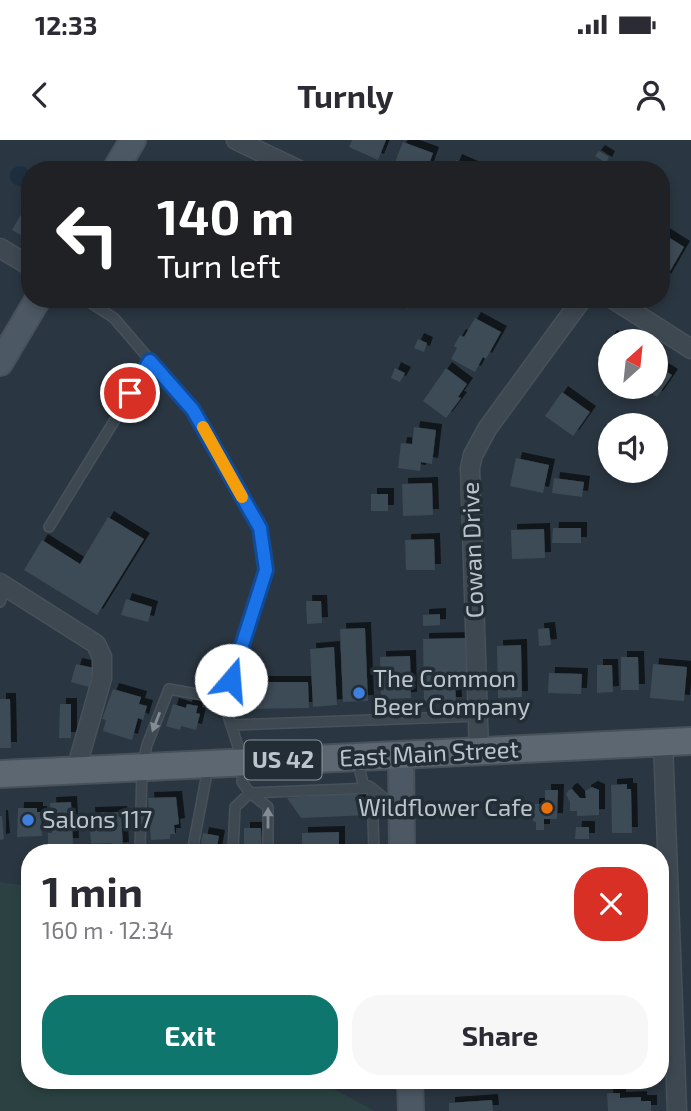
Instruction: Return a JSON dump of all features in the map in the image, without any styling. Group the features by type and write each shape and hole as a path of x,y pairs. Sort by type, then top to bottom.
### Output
{"main road":[{"name":"East Main Street","path":"0,774 691,741"}],"street":[{"path":"121,161 133,140"},
{"path":"236,140 280,161"},
{"path":"0,248 21,261"},
{"path":"0,363 33,308"},
{"name":"Cowan Drive","path":"480,752 469,481 473,455 488,429 575,308"},
{"path":"627,308 691,349"},
{"path":"2,590 96,644 102,657 102,678 76,770"},
{"path":"663,743 682,1038 677,1111"},
{"path":"401,756 402,844"},
{"path":"410,1089 411,1111"}],"lane":[{"path":"99,308 114,318 193,410 260,528 266,570 224,703 243,762 242,782 250,793 268,807 268,844"},
{"path":"49,527 150,361"},
{"path":"141,844 142,767 147,745 169,689 208,696 224,703"},
{"path":"232,725 478,716"},
{"path":"356,757 363,783 384,799 401,800"},
{"path":"193,844 208,764"},
{"path":"233,844 235,807 250,793 372,788"},
{"path":"372,788 374,844"}],"green space":[{"path":"0,882 21,885 21,1089 334,1089 375,1111 0,1111"}],"water":[{"path":"20,166 21,186 16,186 10,180 10,172"}],"building":[{"path":"352,140 386,140 378,160 349,147"},
{"path":"403,142 433,153 430,161 395,161"},
{"path":"599,151 609,157 607,161 603,161 595,156"},
{"path":"21,214 21,235 12,230"},
{"path":"670,238 684,247 670,271"},
{"path":"475,318 501,332 486,359 483,357 475,372 451,359 460,335 464,337"},
{"path":"418,339 427,343 424,352 414,348"},
{"path":"395,368 405,373 400,382 391,378"},
{"path":"446,368 467,384 458,397 461,398 446,418 423,401"},
{"path":"562,392 590,412 573,436 545,416"},
{"path":"414,427 436,430 432,464 421,462 420,471 398,468 401,443 412,444"},
{"path":"516,458 549,465 543,493 510,486"},
{"path":"554,478 584,482 582,497 552,493"},
{"path":"432,483 433,515 403,516 402,484"},
{"path":"371,494 388,494 388,511 371,511"},
{"path":"108,517 144,539 97,615 24,570 42,540 80,564"},
{"path":"553,528 581,528 581,543 552,543"},
{"path":"544,529 545,558 512,559 511,530"},
{"path":"434,539 435,570 406,570 405,540"},
{"path":"126,599 152,607 148,622 121,615"},
{"path":"306,601 321,601 322,623 307,624"},
{"path":"440,614 440,625 423,626 423,615"},
{"path":"365,628 368,701 343,702 340,629"},
{"path":"549,628 551,645 539,646 538,629"},
{"path":"465,638 467,680 455,680 456,703 424,703 423,639"},
{"path":"521,645 522,697 498,698 497,646"},
{"path":"334,647 337,705 313,707 310,649"},
{"path":"410,656 411,698 381,699 380,657"},
{"path":"621,657 638,657 639,690 621,690"},
{"path":"76,664 94,668 89,687 71,682"},
{"path":"653,664 687,667 684,701 650,698"},
{"path":"597,665 612,665 613,692 597,693"},
{"path":"549,673 582,674 581,694 548,693"},
{"path":"257,679 257,682 308,682 309,708 241,709 240,680"},
{"path":"113,689 141,697 139,704 147,706 143,720 138,718 132,740 103,731 106,720 102,719"},
{"path":"0,699 10,699 11,748 0,748"},
{"path":"60,704 71,704 71,738 59,738"},
{"path":"173,704 186,708 187,704 198,706 196,713 200,714 196,730 181,726 180,730 166,726"},
{"path":"627,784 627,789 631,789 632,833 612,833 611,785"},
{"path":"592,787 599,790 599,815 577,816 577,811 570,811 566,794 572,789 580,798 586,798 585,791"},
{"path":"545,790 558,790 557,819 544,819 544,830 536,830 533,804 545,804"},
{"path":"356,792 370,815 301,818 287,798"},
{"path":"176,797 179,824 174,825 175,834 170,834 170,839 151,840 148,798"},
{"path":"71,802 73,844 48,844 48,833 52,833 50,803"},
{"path":"18,808 37,808 37,812 41,812 42,836 17,837"},
{"path":"121,812 123,844 91,844 89,813"},
{"path":"0,816 4,839 0,840"},
{"path":"576,827 589,827 589,839 575,839"},
{"path":"244,828 261,828 262,844 244,844"},
{"path":"339,832 339,844 302,844 302,833"},
{"path":"203,833 219,836 218,844 201,844"},
{"path":"607,1093 620,1093 620,1098 641,1097 641,1101 651,1101 651,1111 608,1111"},
{"path":"492,1100 493,1111 449,1111 449,1103"}],"slow traffic":[{"path":"203,427 242,497"}],"place":[{"name":"The Common Beer Company","path":"359,693"},
{"name":"Wildflower Cafe","path":"547,808"},
{"name":"Salons 117","path":"28,820"}],"route":[{"path":"130,393 150,361 193,410 260,528 266,570 231,680"}]}
